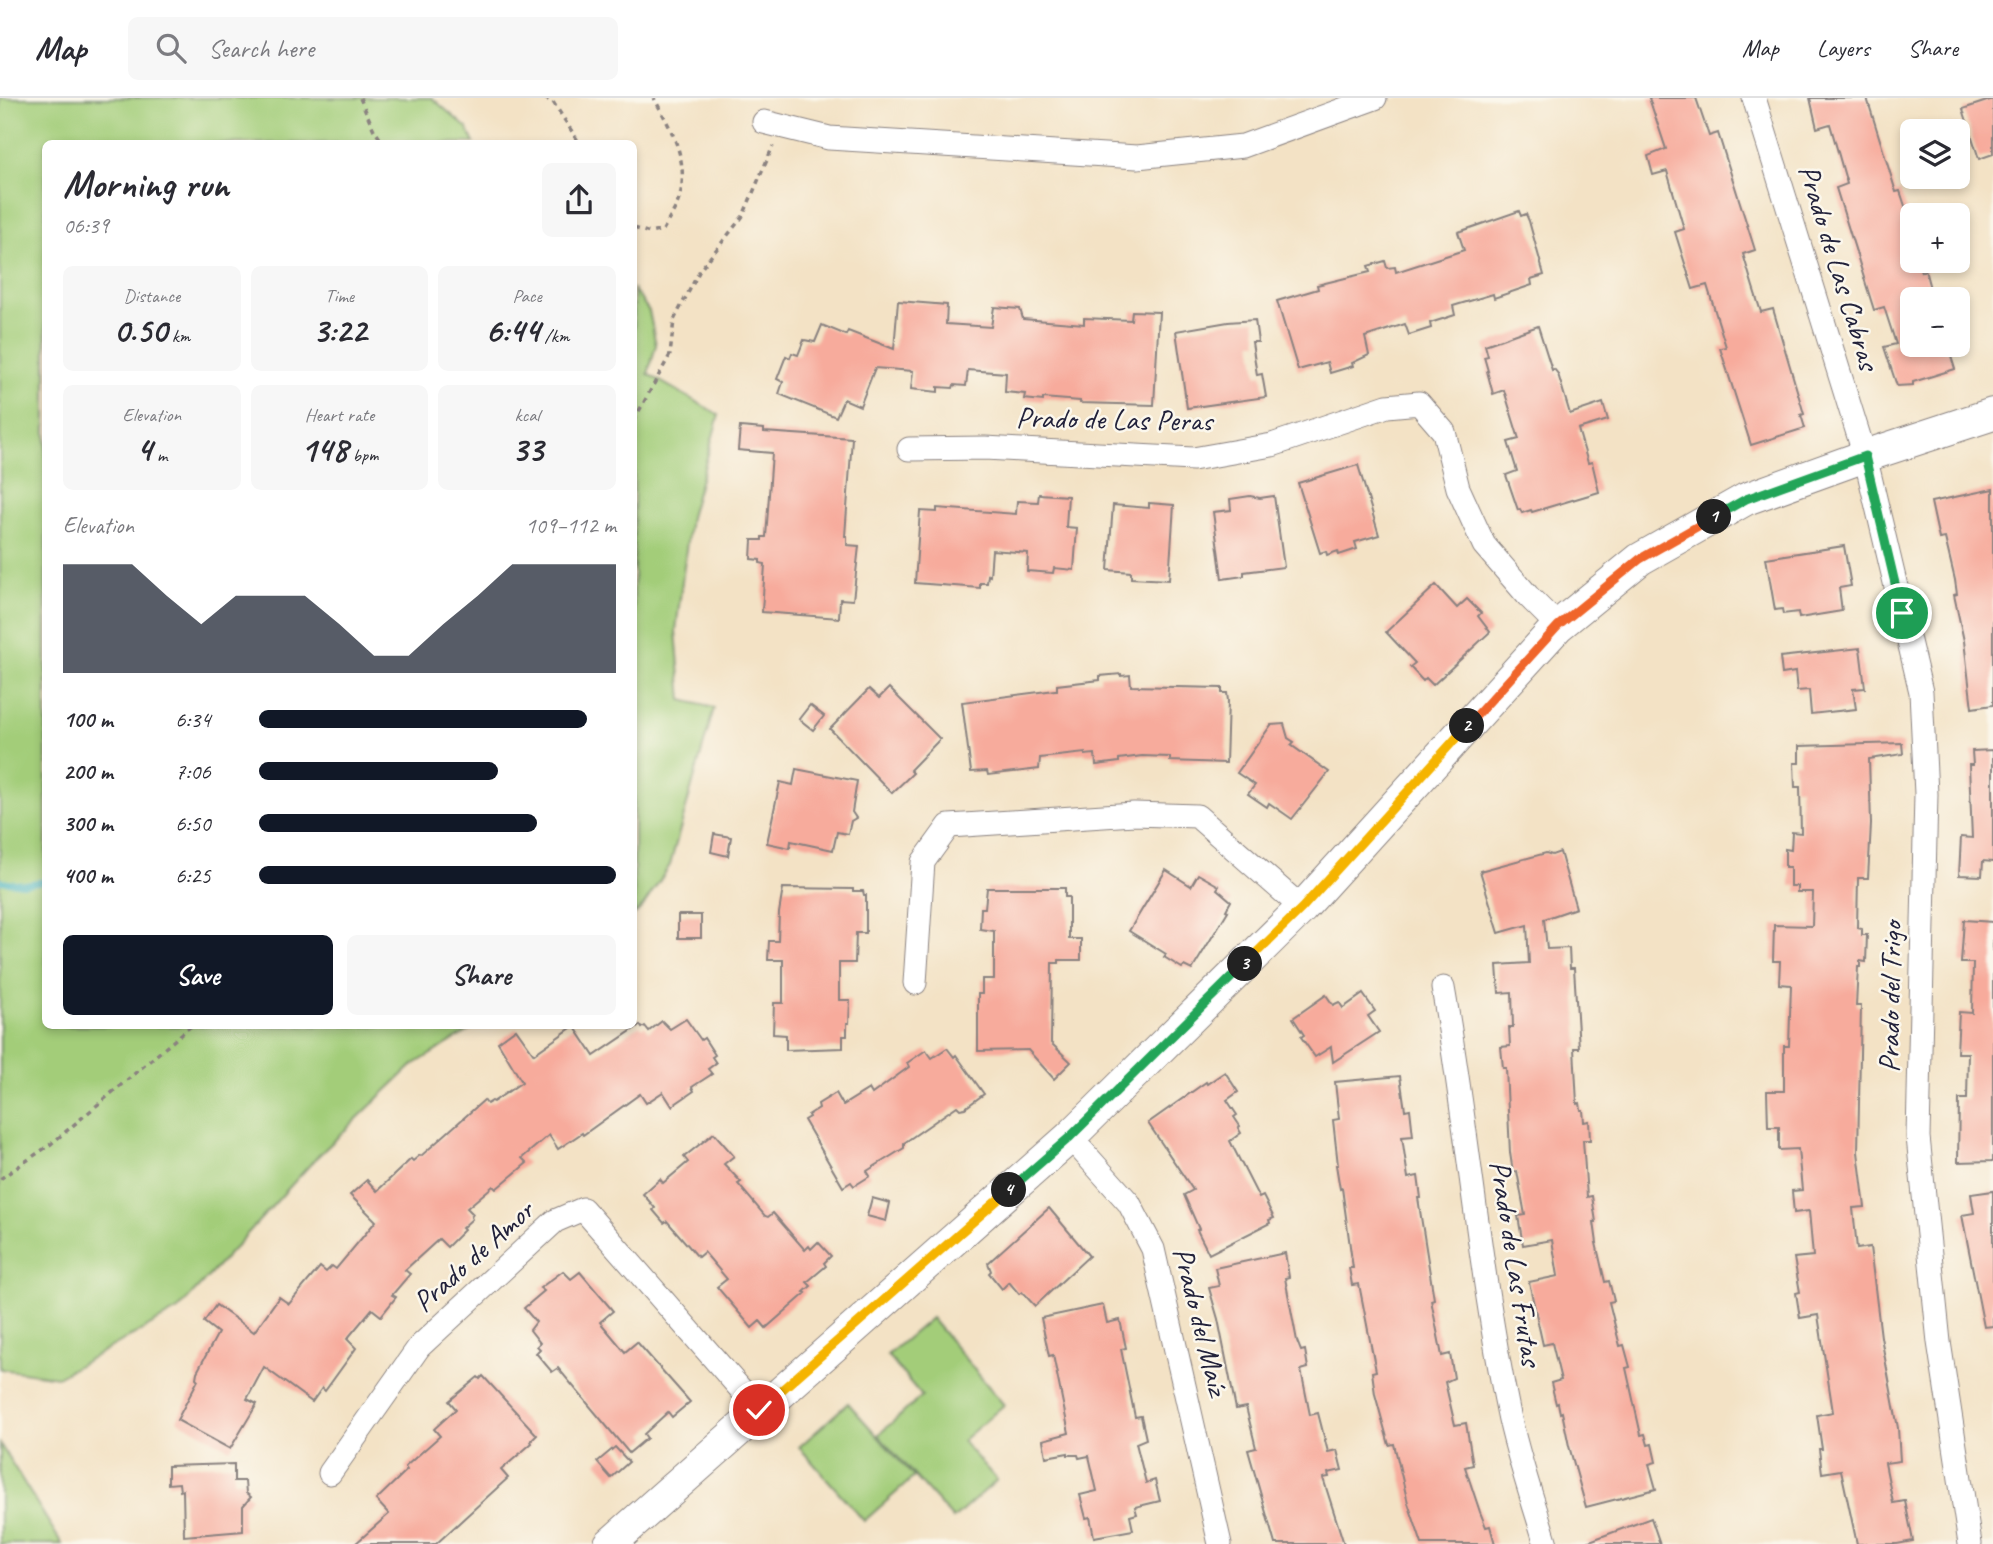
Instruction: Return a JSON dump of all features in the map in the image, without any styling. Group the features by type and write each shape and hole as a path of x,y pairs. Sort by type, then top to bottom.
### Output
{"street":[{"path":"772,124 829,138 1137,157 1243,146 1375,98"},
{"name":"Prado de Las Cabras","path":"1754,98 1865,456"},
{"name":"Prado de Las Peras","path":"909,449 985,448 1194,458 1272,445 1387,406 1419,403 1444,432 1458,488 1484,545 1558,626"},
{"path":"610,1544 1070,1137 1302,908 1558,626 1640,559 1746,499 1993,414"},
{"name":"Prado del Trigo","path":"1865,456 1921,692 1926,794 1918,1137 1939,1342 1970,1544"},
{"path":"915,983 923,862 949,827 1134,814 1196,816 1302,908"},
{"name":"Prado de Las Frutas","path":"1443,988 1457,1066 1471,1191 1508,1412 1546,1544"},
{"name":"Prado del Maíz","path":"1070,1137 1129,1203 1153,1249 1220,1544"},
{"name":"Prado de Amor","path":"330,1473 419,1348 555,1221 583,1209 759,1410"}],"path":[{"path":"360,98 381,140"},
{"path":"544,98 553,102 577,140"},
{"path":"637,229 650,233 663,230 680,197 683,167 676,141 654,98"},
{"path":"637,415 670,355 674,320 700,270 743,216 772,124"},
{"path":"0,1179 51,1144 187,1029"}],"green space":[{"path":"0,98 432,98 467,128 473,140 42,140 42,1029 472,1029 413,1065 316,1158 178,1310 57,1377 0,1369"},
{"path":"637,294 649,311 656,345 648,374 719,415 690,517 676,631 682,700 714,708 670,865 637,912"},
{"path":"931,1318 1004,1405 962,1441 997,1480 953,1519 878,1435 922,1396 887,1355"},
{"path":"848,1403 914,1477 864,1521 799,1447"},
{"path":"0,1444 62,1544 0,1544"}],"building":[{"path":"1649,98 1696,98 1709,136 1718,133 1755,250 1743,254 1761,312 1773,309 1804,414 1801,415 1805,428 1751,445 1720,348 1726,347 1707,285 1693,289 1675,232 1684,229 1667,171 1653,175 1648,156 1666,149"},
{"path":"1810,98 1867,98 1896,192 1900,191 1904,203 1900,203 1900,273 1926,273 1930,287 1900,287 1900,357 1951,357 1955,369 1913,382 1913,385 1897,386 1884,347 1896,344 1884,307 1874,310 1836,188 1847,184 1830,124 1817,128"},
{"path":"1993,99 1993,154 1979,159 1970,131 1970,119 1966,119 1963,109"},
{"path":"1519,211 1521,216 1526,214 1529,221 1544,275 1531,279 1532,285 1494,298 1493,294 1453,306 1455,315 1430,323 1431,328 1409,335 1405,324 1365,337 1369,355 1352,363 1353,366 1330,373 1327,362 1298,370 1277,301 1318,289 1317,285 1370,272 1368,266 1385,261 1387,268 1395,267 1396,272 1464,250 1458,232"},
{"path":"898,301 947,305 946,324 991,327 994,307 1020,309 1023,319 1084,324 1084,318 1131,320 1132,311 1159,312 1154,405 1024,399 1025,394 1005,392 1006,373 968,370 966,386 938,387 938,392 911,389 913,371 875,368 860,406 844,399 836,417 779,394 783,382 777,379 786,356 790,358 792,353 798,355 804,340 815,342 822,325 846,335 848,331 894,349"},
{"path":"1255,320 1258,342 1252,342 1257,375 1262,374 1266,397 1187,408 1176,331"},
{"path":"1538,326 1552,370 1558,374 1570,414 1603,403 1608,420 1578,429 1588,463 1592,462 1599,492 1522,513 1518,510 1506,475 1517,471 1508,442 1519,439 1504,390 1493,394 1484,357 1488,356 1485,345"},
{"path":"740,427 764,429 764,432 852,438 845,536 847,545 859,546 853,600 840,599 839,618 762,612 765,564 751,559 752,540 766,537 772,453 738,450"},
{"path":"1358,465 1379,535 1355,542 1357,549 1339,555 1338,551 1327,555 1326,551 1320,553 1298,483"},
{"path":"1993,489 1993,705 1972,708 1964,641 1954,595 1957,594 1955,580 1945,538 1939,539 1931,502"},
{"path":"1039,494 1068,496 1066,527 1077,528 1074,570 1054,568 1053,573 1027,571 1028,553 992,550 990,576 988,575 987,583 980,583 980,588 915,583 920,511 937,512 937,508 1016,514 1017,501 1038,502"},
{"path":"1274,496 1284,567 1244,572 1244,576 1222,579 1213,512 1231,510 1230,499"},
{"path":"1149,503 1174,505 1169,580 1131,578 1131,572 1108,570 1113,505 1149,508"},
{"path":"1844,546 1851,586 1839,588 1842,611 1799,618 1798,612 1783,614 1782,609 1775,610 1766,558"},
{"path":"1436,585 1457,608 1467,599 1481,613 1478,616 1490,632 1433,685 1426,678 1423,681 1410,667 1415,663 1386,632"},
{"path":"1860,648 1865,688 1853,689 1856,709 1811,714 1809,690 1797,691 1795,672 1782,674 1780,657"},
{"path":"1130,675 1131,686 1222,688 1222,693 1227,693 1228,701 1226,763 1170,761 1170,757 1142,756 1096,765 1095,754 1085,753 1040,758 1039,769 988,775 987,771 971,772 962,702 1057,690 1057,685 1100,680 1100,676"},
{"path":"889,688 940,739 910,770 913,773 892,793 830,729 869,689 879,698"},
{"path":"810,705 824,716 813,730 799,719"},
{"path":"1284,724 1288,738 1294,742 1291,745 1329,772 1292,819 1269,803 1267,807 1248,794 1255,785 1237,773 1271,725"},
{"path":"1902,743 1903,754 1869,759 1871,824 1868,878 1858,878 1857,928 1862,929 1862,935 1867,935 1866,962 1860,961 1858,967 1856,1006 1861,1006 1858,1152 1865,1207 1853,1208 1857,1249 1870,1247 1881,1337 1898,1428 1900,1461 1885,1463 1893,1503 1905,1501 1913,1541 1897,1544 1857,1544 1841,1470 1822,1473 1817,1415 1833,1412 1818,1315 1800,1318 1796,1293 1800,1292 1794,1258 1813,1256 1809,1211 1794,1213 1792,1191 1802,1190 1798,1149 1779,1150 1779,1127 1768,1127 1767,1091 1784,1091 1784,1046 1789,1046 1791,985 1779,984 1780,961 1773,961 1774,925 1812,926 1813,892 1797,892 1797,886 1790,886 1790,867 1785,867 1785,849 1791,850 1792,832 1801,833 1800,787 1795,787 1794,763 1799,763 1799,746"},
{"path":"1993,750 1993,862 1983,861 1982,876 1959,875 1961,837 1972,838 1969,765 1973,765 1972,751"},
{"path":"796,769 857,781 852,812 856,818 851,821 848,834 837,832 833,850 791,841 790,848 767,843 780,782 793,785"},
{"path":"714,834 731,837 728,856 711,852"},
{"path":"1560,852 1576,908 1544,919 1547,949 1569,948 1570,968 1574,968 1579,1048 1574,1048 1577,1104 1580,1103 1583,1110 1584,1122 1589,1121 1590,1140 1583,1140 1587,1197 1592,1196 1596,1243 1605,1282 1609,1281 1614,1301 1609,1302 1620,1346 1624,1345 1630,1367 1626,1368 1641,1435 1645,1434 1648,1445 1652,1444 1656,1462 1649,1464 1656,1489 1586,1507 1562,1412 1560,1413 1558,1403 1556,1404 1551,1383 1561,1380 1552,1343 1543,1345 1529,1282 1558,1276 1552,1240 1523,1245 1518,1216 1525,1215 1517,1171 1513,1172 1510,1153 1506,1068 1503,1068 1501,1047 1510,1046 1509,1027 1513,1027 1512,992 1499,993 1497,965 1529,963 1527,925 1499,933 1480,871 1546,853 1552,855"},
{"path":"1166,870 1191,886 1198,874 1219,886 1217,889 1231,901 1226,910 1228,911 1192,970 1184,966 1182,968 1164,957 1166,954 1129,931"},
{"path":"783,888 853,889 863,891 866,895 866,933 856,933 855,963 839,963 839,1000 850,1000 849,1023 847,1036 843,1036 843,1048 786,1050 786,1035 773,1034 774,1003 783,1003 783,960 768,960 769,941 778,941"},
{"path":"987,888 1065,888 1065,897 1069,897 1069,939 1081,939 1081,960 1059,960 1059,963 1052,963 1051,1043 1071,1062 1054,1079 1028,1050 978,1051 978,994 982,994 982,979 994,979 994,931 980,929 981,908 985,908"},
{"path":"678,915 701,915 701,938 678,938"},
{"path":"1964,920 1993,922 1993,1161 1958,1162 1959,1099 1967,1099 1968,1053 1957,1053 1959,1012 1972,1013 1973,963 1961,963"},
{"path":"1363,994 1375,1011 1368,1016 1379,1032 1333,1062 1331,1047 1315,1057 1301,1037 1304,1035 1293,1018 1326,995 1333,1005 1339,1002 1343,1008"},
{"path":"686,1019 701,1040 704,1038 715,1055 712,1057 716,1063 708,1069 712,1074 692,1087 694,1091 672,1106 663,1092 646,1103 640,1094 583,1135 582,1133 558,1149 549,1135 522,1158 527,1163 496,1189 493,1186 467,1208 473,1214 472,1219 447,1247 439,1239 405,1270 410,1274 392,1295 396,1297 381,1316 372,1309 347,1339 356,1348 325,1391 322,1388 312,1402 264,1367 247,1399 257,1404 230,1449 177,1420 198,1380 197,1372 218,1333 204,1322 216,1305 254,1332 279,1297 289,1304 320,1267 326,1272 332,1266 336,1269 376,1221 350,1195 367,1180 377,1191 411,1159 413,1161 421,1156 484,1100 487,1104 493,1102 522,1082 498,1042 516,1029 534,1054 570,1029 576,1029 594,1056 640,1025 649,1031 662,1021 670,1029"},
{"path":"947,1048 954,1057 956,1055 984,1094 965,1108 960,1109 957,1106 904,1143 904,1148 867,1171 870,1176 854,1186 851,1182 843,1187 804,1120 819,1108 818,1104 836,1093 843,1105 869,1089 872,1094 909,1067 907,1063 926,1050 932,1058"},
{"path":"1225,1072 1238,1092 1227,1100 1237,1115 1234,1117 1241,1133 1230,1141 1259,1198 1263,1196 1274,1218 1269,1220 1270,1223 1209,1254 1184,1195 1193,1190 1148,1123 1206,1082 1207,1084"},
{"path":"1400,1076 1405,1110 1410,1109 1413,1136 1402,1137 1408,1178 1418,1176 1421,1198 1418,1198 1434,1299 1431,1300 1442,1356 1450,1354 1454,1378 1445,1382 1455,1425 1466,1423 1473,1465 1465,1467 1480,1512 1486,1527 1490,1526 1495,1544 1422,1544 1408,1503 1394,1444 1389,1445 1375,1394 1372,1372 1376,1371 1359,1284 1352,1285 1349,1268 1353,1268 1342,1188 1340,1189 1336,1165 1333,1120 1339,1119 1335,1082"},
{"path":"714,1133 734,1156 724,1164 741,1182 738,1184 765,1216 773,1213 805,1250 809,1246 811,1249 818,1242 831,1256 824,1263 826,1266 807,1282 811,1286 804,1292 806,1293 766,1328 760,1321 752,1328 717,1287 727,1279 704,1252 698,1257 667,1221 664,1223 643,1194 660,1179 663,1183 688,1162 684,1157"},
{"path":"1993,1191 1993,1326 1984,1327 1962,1215 1974,1213 1971,1194"},
{"path":"872,1198 890,1203 886,1221 867,1216"},
{"path":"1049,1208 1089,1256 1035,1306 1009,1282 1002,1289 989,1273 991,1271 988,1263"},
{"path":"1285,1253 1289,1277 1285,1278 1297,1341 1301,1351 1305,1350 1308,1368 1301,1370 1310,1415 1318,1413 1328,1452 1337,1450 1342,1470 1328,1473 1329,1477 1323,1478 1344,1544 1275,1544 1248,1450 1256,1448 1246,1407 1236,1409 1209,1288 1219,1286 1215,1268"},
{"path":"563,1271 571,1279 580,1272 613,1311 600,1322 625,1352 637,1342 690,1402 672,1417 668,1412 644,1434 647,1438 629,1453 558,1368 552,1372 536,1353 540,1349 537,1346 540,1343 530,1330 536,1322 524,1308 544,1291 540,1288"},
{"path":"1103,1305 1107,1323 1120,1320 1126,1348 1121,1349 1135,1417 1141,1416 1146,1439 1136,1443 1146,1483 1155,1480 1160,1501 1135,1507 1137,1514 1130,1516 1133,1530 1094,1537 1090,1517 1086,1518 1080,1495 1097,1491 1089,1456 1079,1458 1078,1455 1068,1453 1046,1457 1043,1440 1069,1433 1053,1355 1049,1356 1041,1318"},
{"path":"483,1376 537,1435 532,1443 501,1470 508,1478 436,1544 355,1544 389,1514 376,1500 407,1470 405,1467 440,1436 434,1429 456,1409 449,1401 478,1377 480,1379"},
{"path":"615,1447 629,1462 611,1478 597,1462"},
{"path":"234,1464 234,1481 245,1481 246,1493 251,1497 243,1506 243,1531 184,1536 183,1490 180,1491 179,1483 168,1484 168,1466"},
{"path":"1651,1518 1660,1544 1587,1544 1587,1542"}],"waterway":[{"path":"0,881 24,884 42,882"}],"route":[{"path":"759,1410 1070,1137 1302,908 1558,626 1640,559 1746,499 1865,456 1902,613"}]}
